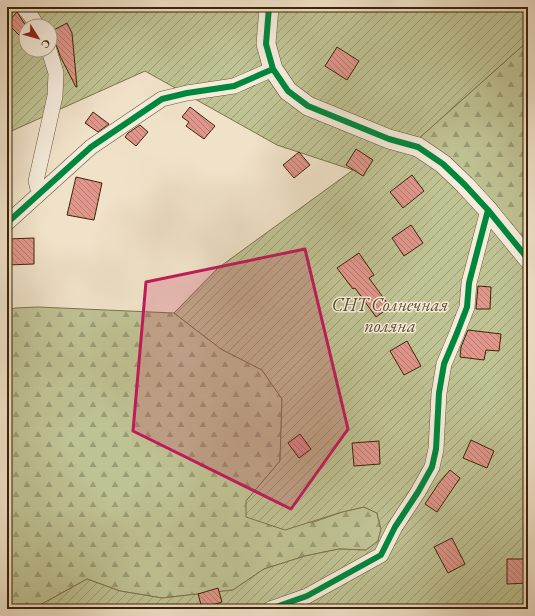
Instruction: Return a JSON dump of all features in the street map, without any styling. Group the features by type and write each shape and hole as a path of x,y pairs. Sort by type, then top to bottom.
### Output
{"street":[{"path":"269,7 266,44 273,69 288,91 308,106 388,139 418,147 443,164 488,210 528,259"},
{"path":"25,9 33,18"},
{"path":"39,193 36,181 55,96 56,72 52,58"},
{"path":"7,223 91,147 162,99 187,93 234,86 273,69"},
{"path":"270,609 307,596 381,555 395,527 418,492 432,467 436,449 439,393 444,364 466,306 469,283 488,210"}],"highlighted area":[{"path":"305,249 348,429 291,509 133,431 146,282"}],"green space":[{"name":"СНТ Солнечная поляна","path":"7,7 528,7 528,41 417,140 494,202 528,248 527,609 33,609 87,579 120,591 162,598 233,590 264,569 305,556 339,549 366,550 378,541 381,529 377,513 364,507 342,512 285,530 246,517 246,501 280,461 282,399 262,370 221,349 174,313 218,268 353,170 277,145 145,71 7,133"},
{"path":"528,41 528,248 417,140"},
{"path":"38,307 174,313 221,349 262,370 282,399 280,461 246,501 311,523 342,512 364,507 377,513 381,529 378,541 366,550 339,549 305,556 264,569 233,590 162,598 120,591 87,579 33,609 7,609 7,311 15,308"}],"building":[{"path":"17,12 21,18 18,18 18,34 7,23"},
{"path":"67,23 72,33 77,87 58,50 58,28"},
{"path":"337,47 359,61 347,80 325,66"},
{"path":"190,107 215,126 204,139 186,126 189,122 182,117"},
{"path":"93,112 109,124 98,132 85,123"},
{"path":"140,125 148,132 136,146 125,137 128,133"},
{"path":"356,149 373,160 363,176 346,165"},
{"path":"299,152 310,165 294,178 283,165"},
{"path":"412,175 424,191 403,208 390,192"},
{"path":"76,177 102,183 94,220 67,215"},
{"path":"411,225 423,243 404,256 392,238"},
{"path":"34,238 34,264 7,265 7,239"},
{"path":"359,253 374,275 369,278 390,307 376,317 355,288 353,289 337,268"},
{"path":"478,286 491,287 490,309 476,309"},
{"path":"468,330 501,334 499,351 486,350 484,360 460,357 461,347"},
{"path":"407,341 421,366 404,375 390,351"},
{"path":"300,434 311,449 299,458 288,443"},
{"path":"471,440 494,451 487,468 463,458"},
{"path":"379,441 380,464 354,466 352,443"},
{"path":"450,470 460,478 437,512 425,504"},
{"path":"452,538 465,564 448,573 434,547"},
{"path":"507,559 528,559 528,583 507,584"},
{"path":"218,588 222,602 202,608 198,594"}],"cycle path":[{"path":"269,7 266,44 273,69 288,91 308,106 389,139 418,147 443,164 488,210 528,259"},
{"path":"7,223 91,147 162,99 187,93 234,86 273,69"},
{"path":"270,609 307,596 381,555 395,527 418,492 432,467 436,449 439,393 444,364 467,307 469,283 488,210"}]}
